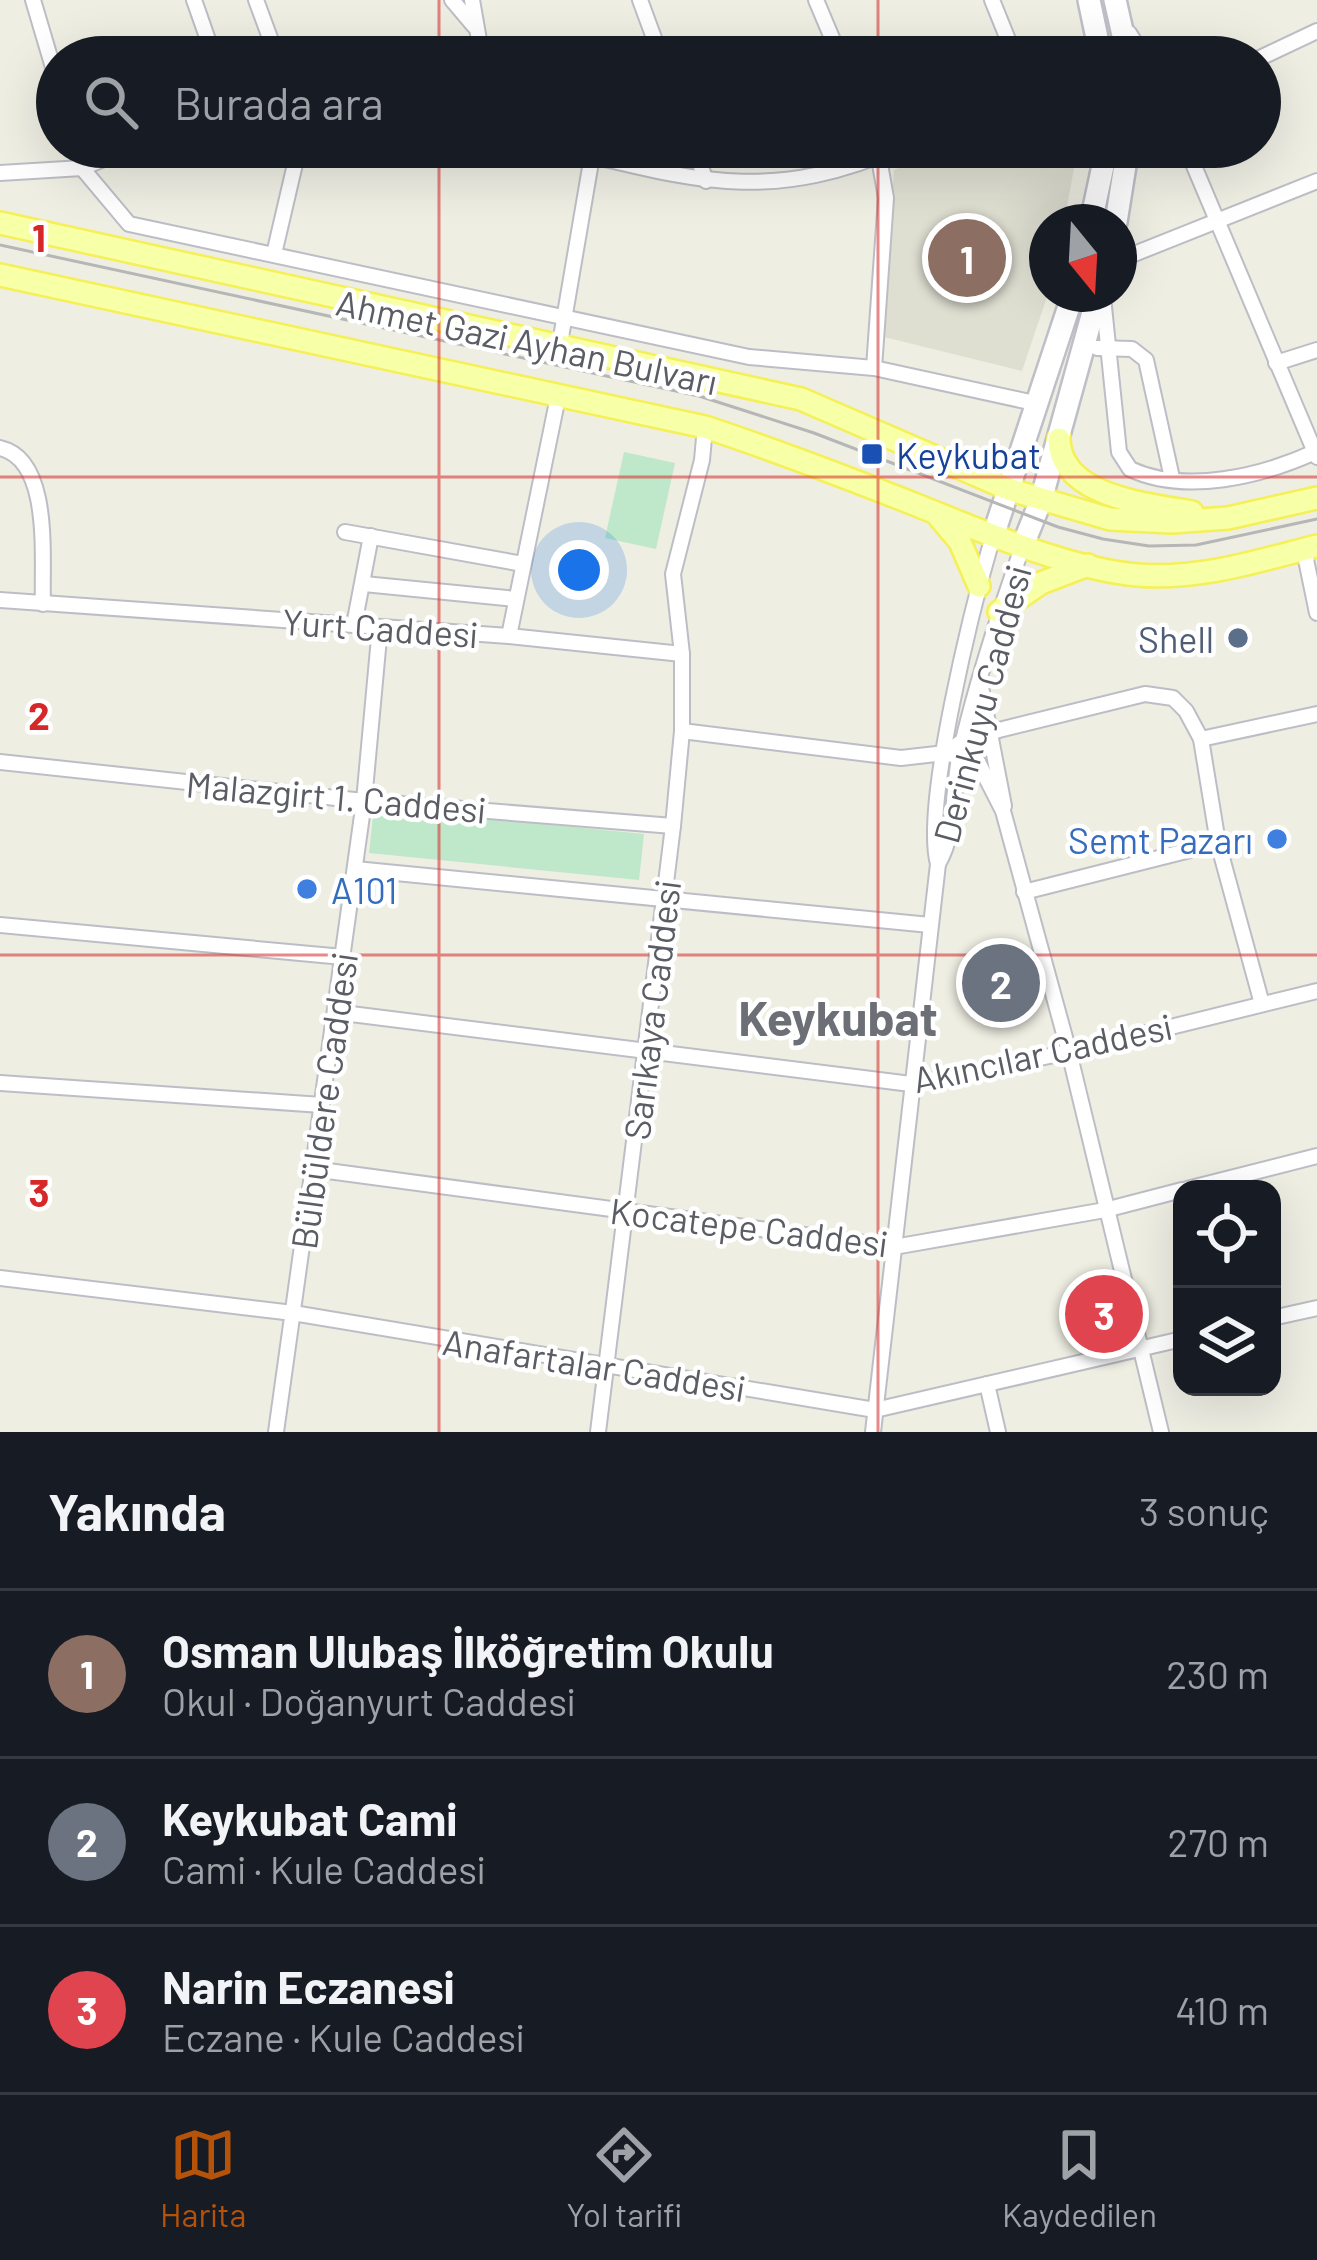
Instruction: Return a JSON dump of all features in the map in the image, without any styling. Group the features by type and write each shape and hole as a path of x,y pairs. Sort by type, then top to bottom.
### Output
{"main road":[{"name":"Ahmet Gazi Ayhan Bulvarı","path":"0,224 800,399 1011,490 1110,519 1228,518"},
{"name":"Ahmet Gazi Ayhan Bulvarı","path":"0,275 705,427 799,458 993,536 1127,574 1189,575 1310,548"},
{"path":"1059,440 1066,468 1088,484 1138,503 1228,518 1317,498"},
{"path":"934,512 960,542 979,586"},
{"path":"999,612 1041,583 1090,565"}],"street":[{"path":"33,0 44,36"},
{"path":"194,0 207,36"},
{"path":"256,0 269,36"},
{"path":"452,0 474,26"},
{"path":"472,0 477,36"},
{"path":"640,0 653,36"},
{"path":"816,0 831,36"},
{"path":"992,0 1007,36"},
{"path":"1088,0 1096,36"},
{"path":"1115,0 1125,36"},
{"path":"1123,24 1131,36"},
{"path":"1281,48 1317,32"},
{"path":"0,172 82,168 129,224 749,357 874,368 1039,404"},
{"path":"274,254 294,168"},
{"path":"559,349 590,168"},
{"path":"647,168 706,181 791,180 827,168"},
{"path":"701,168 706,181"},
{"path":"874,368 886,198 882,168"},
{"path":"1095,204 1103,168"},
{"path":"1119,204 1125,168"},
{"path":"1095,347 1121,458 1136,472 1172,478 1238,477 1316,454 1194,168"},
{"path":"1137,253 1317,181"},
{"path":"128,253 129,224"},
{"path":"993,536 1067,312"},
{"path":"1023,544 1095,347 1098,312"},
{"path":"1095,347 1132,349 1146,360 1172,478"},
{"path":"1276,363 1317,350"},
{"path":"509,636 558,397"},
{"path":"705,427 702,460 673,574 682,654 682,731 901,758 956,750 990,735 1145,694 1173,698 1201,739 1218,843 1262,1004"},
{"path":"0,448 22,461 36,484 43,604"},
{"path":"345,532 523,564"},
{"path":"354,625 371,536"},
{"name":"Derinkuyu Caddesi","path":"873,1432 938,864 934,848 956,750 979,586 993,536"},
{"name":"Derinkuyu Caddesi","path":"956,750 1023,544"},
{"path":"1310,548 1317,613"},
{"path":"364,584 516,599"},
{"name":"Yurt Caddesi","path":"0,601 509,636 682,654"},
{"name":"Bülbüldere Caddesi","path":"277,1432 364,801 380,627"},
{"path":"980,681 1005,799 1003,812"},
{"path":"1201,739 1317,714"},
{"name":"Sarıkaya Caddesi","path":"598,1432 682,731"},
{"path":"956,750 983,767 1003,812 1069,1052 1161,1432"},
{"name":"Malazgirt 1. Caddesi","path":"0,762 364,801 673,826"},
{"path":"1024,892 1218,843"},
{"path":"355,869 930,925"},
{"path":"0,925 343,957"},
{"name":"Akıncılar Caddesi","path":"335,1012 911,1084 1069,1052 1317,991"},
{"path":"0,1083 322,1105"},
{"name":"Kocatepe Caddesi","path":"1224,1180 1317,1156"},
{"name":"Kocatepe Caddesi","path":"314,1168 894,1247 1106,1210 1173,1193"},
{"name":"Anafartalar Caddesi","path":"0,1278 293,1313 875,1410 1173,1341"},
{"path":"1281,1316 1317,1308"},
{"path":"987,1384 998,1432"}],"shaded area":[{"path":"1074,168 1067,204 1029,204 1029,312 1042,312 1022,371 880,336 894,170"}],"green space":[{"path":"624,452 675,463 656,549 605,538"},
{"path":"374,807 644,834 639,880 369,853"}],"tram line":[{"path":"0,245 699,396 814,433 1058,527 1103,539 1149,546 1196,545 1317,519"}],"place":[{"name":"Osman Ulubaş İlköğretim Okulu","path":"967,258"},
{"name":"Keykubat","path":"872,454"},
{"name":"Shell","path":"1238,638"},
{"name":"Semt Pazarı","path":"1277,839"},
{"name":"A101","path":"307,889"},
{"name":"Keykubat Cami","path":"1001,983"},
{"name":"Narin Eczanesi","path":"1104,1314"}],"district":[{"name":"Keykubat","path":"838,1017"}]}
